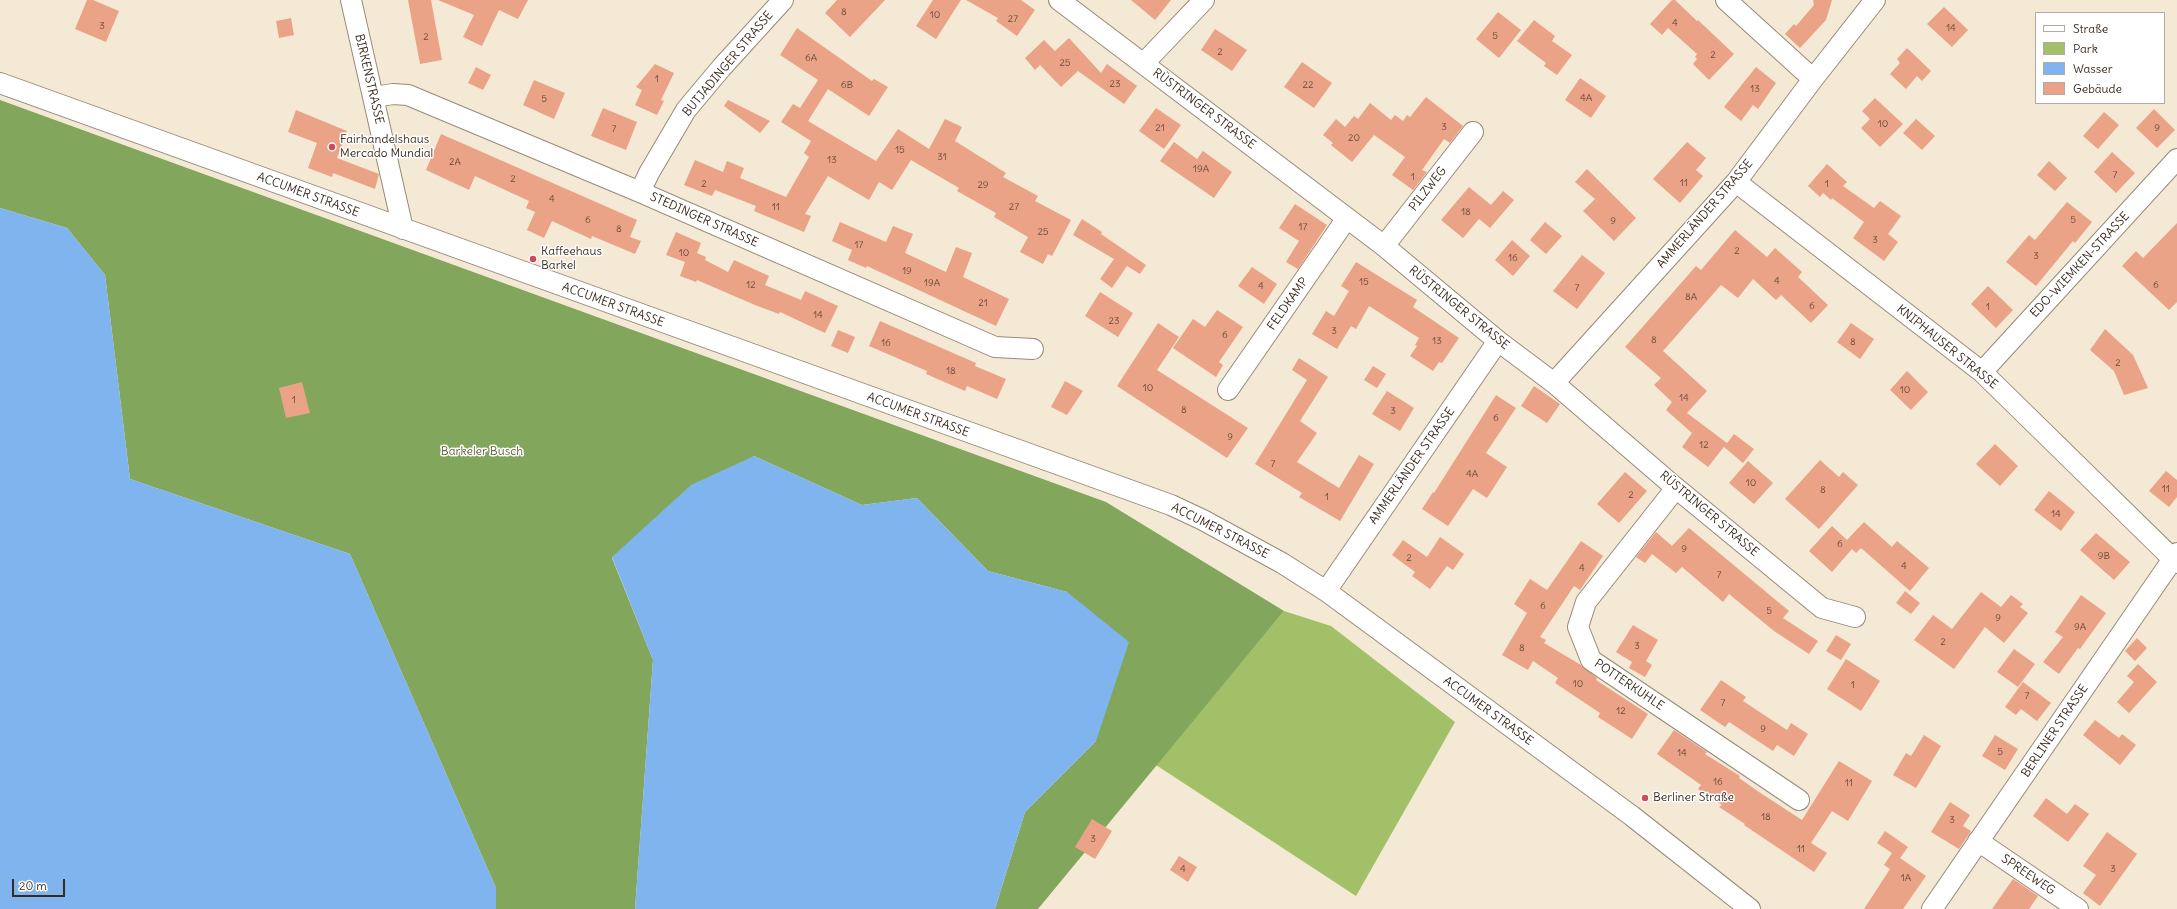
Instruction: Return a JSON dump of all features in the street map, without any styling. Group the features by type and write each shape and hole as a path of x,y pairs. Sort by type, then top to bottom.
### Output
{"street":[{"name":"BIRKENSTRASSE","path":"351,0 403,229"},
{"name":"BUTJADINGER STRASSE","path":"640,192 649,173 686,110 722,67 783,0"},
{"name":"RÜSTRINGER STRASSE","path":"1059,0 1384,246 1498,341 1554,383 1676,488 1822,608 1854,618"},
{"path":"1144,63 1204,0"},
{"path":"1726,0 1813,79"},
{"name":"AMMERLÄNDER STRASSE","path":"1554,383 1736,182 1813,79 1875,0"},
{"name":"ACCUMER STRASSE","path":"0,83 1171,505 1230,533 1282,563 1326,592 1632,816 1750,909"},
{"name":"STEDINGER STRASSE","path":"374,98 393,94 408,95 640,192 995,347 1033,349"},
{"name":"PILZWEG","path":"1384,246 1473,132"},
{"name":"EDO-WIEMKEN-STRASSE","path":"1982,372 2177,159"},
{"name":"KNIPHAUSER STRASSE","path":"1736,182 1982,372 2176,558"},
{"name":"FELDKAMP","path":"1228,390 1347,218"},
{"name":"AMMERLÄNDER STRASSE","path":"1326,592 1498,341"},
{"name":"POTTERKUHLE","path":"1676,488 1586,602 1578,627 1591,660 1799,800"},
{"name":"BERLINER STRASSE","path":"1932,909 2176,558"},
{"name":"SPREEWEG","path":"1978,841 2078,909"}],"green space":[{"name":"Barkeler Busch","path":"0,100 1106,502 1284,611 1038,909 995,909 1025,812 1096,741 1067,592 988,571 917,498 862,505 754,456 612,558 653,660 635,909 496,909 496,888 350,554 130,479 105,275 67,228 0,208"},
{"path":"1284,611 1331,626 1455,722 1356,896 1156,765"}],"water":[{"path":"0,208 67,228 105,275 130,479 350,554 496,888 496,909 0,909"},
{"path":"754,456 862,505 917,498 988,571 1067,592 1129,642 1096,741 1025,812 995,909 635,909 653,660 612,557 691,485"}],"building":[{"path":"87,0 93,0 119,11 106,42 75,29"},
{"path":"408,0 431,0 442,60 420,64"},
{"path":"438,0 528,0 518,19 499,10 482,46 463,37 474,15"},
{"path":"837,0 885,0 850,37 825,13"},
{"path":"933,0 961,0 936,39 916,26"},
{"path":"966,0 1021,0 1035,10 1017,36 996,21 998,18"},
{"path":"1131,0 1171,0 1155,20"},
{"path":"1672,0 1675,0 1697,21 1698,20 1734,54 1709,80 1693,64 1697,59 1695,57 1697,54 1668,28 1662,35 1650,24"},
{"path":"1813,0 1832,0 1826,20 1800,48 1785,34 1794,24 1796,26 1814,5"},
{"path":"1944,7 1968,30 1952,47 1927,24"},
{"path":"1498,12 1521,30 1499,58 1476,39"},
{"path":"291,18 294,35 279,38 276,21"},
{"path":"1534,20 1555,36 1552,41 1572,55 1557,75 1544,66 1546,63 1517,41"},
{"path":"797,28 872,81 874,79 888,87 869,116 828,89 808,121 876,161 898,129 929,149 945,119 962,127 955,141 1006,173 1003,177 1038,196 1035,201 1071,220 1052,256 1048,254 1043,264 1020,252 1028,237 994,217 996,213 957,191 959,188 911,160 892,190 879,182 869,200 828,176 805,214 811,216 804,232 754,211 756,206 715,190 712,196 684,185 695,160 723,172 727,161 744,168 740,178 786,197 809,157 804,153 811,141 781,122 793,104 800,108 818,80 780,55"},
{"path":"1215,29 1247,50 1232,71 1201,50"},
{"path":"1069,38 1101,73 1107,64 1137,86 1124,104 1078,71 1061,87 1040,65 1035,70 1025,58 1044,40 1055,51"},
{"path":"1907,48 1931,71 1922,81 1917,76 1906,89 1890,74 1900,63 1897,59"},
{"path":"1302,62 1332,83 1314,108 1284,87"},
{"path":"655,64 674,73 661,100 664,101 657,115 635,105 642,90 636,87"},
{"path":"476,67 491,75 483,90 468,83"},
{"path":"1756,67 1776,83 1758,109 1753,105 1741,121 1724,107"},
{"path":"1580,78 1606,96 1591,118 1565,100"},
{"path":"534,80 565,93 554,119 523,105"},
{"path":"1426,97 1463,126 1450,143 1444,139 1422,170 1427,172 1413,190 1392,175 1405,157 1374,135 1352,162 1331,145 1333,143 1323,135 1336,119 1345,127 1354,116 1358,119 1370,103 1391,120 1395,115 1403,121 1407,115 1410,117"},
{"path":"1875,98 1903,124 1880,147 1861,128 1870,119 1862,111"},
{"path":"728,100 770,121 760,133 724,106"},
{"path":"603,108 637,122 626,150 591,136"},
{"path":"1156,108 1181,125 1164,149 1139,131"},
{"path":"2154,109 2175,130 2157,148 2136,128"},
{"path":"296,110 347,131 337,158 379,174 375,189 333,173 332,177 308,168 317,143 288,132"},
{"path":"2104,112 2119,125 2098,149 2083,136"},
{"path":"1916,119 1935,136 1922,150 1903,133"},
{"path":"441,134 637,220 630,237 641,241 635,254 592,236 591,239 552,221 544,238 527,230 535,212 526,208 529,201 475,176 469,190 426,170"},
{"path":"1174,142 1197,159 1203,151 1232,172 1214,198 1160,161"},
{"path":"1687,142 1706,158 1696,170 1703,176 1680,203 1653,179"},
{"path":"2112,152 2135,173 2116,193 2094,172"},
{"path":"2049,161 2067,178 2055,191 2037,175"},
{"path":"1827,164 1847,182 1843,186 1874,208 1880,201 1901,216 1888,234 1898,242 1884,261 1853,238 1864,222 1832,198 1831,200 1823,193 1820,197 1808,186"},
{"path":"1587,169 1636,218 1614,241 1583,211 1595,199 1575,182"},
{"path":"1469,187 1491,205 1503,191 1514,200 1490,228 1479,219 1463,238 1441,220"},
{"path":"2067,202 2092,222 2075,243 2073,241 2036,286 2006,262 2029,235 2035,240"},
{"path":"1295,204 1327,225 1298,269 1286,262 1299,241 1279,228"},
{"path":"1082,219 1146,265 1140,274 1127,266 1112,288 1100,279 1114,259 1073,235"},
{"path":"840,222 886,242 893,226 913,234 905,253 946,272 956,247 972,253 963,277 1009,299 996,326 867,266 866,268 848,260 852,250 832,241"},
{"path":"1545,222 1562,236 1546,254 1530,240"},
{"path":"2177,223 2177,302 2169,310 2122,266 2136,251 2143,258"},
{"path":"1735,230 1767,257 1775,248 1802,272 1798,277 1828,305 1811,323 1781,295 1776,300 1753,279 1738,298 1721,285 1663,351 1707,391 1687,413 1727,443 1708,467 1682,447 1692,433 1666,410 1672,402 1654,385 1661,378 1625,347 1696,266 1701,270"},
{"path":"676,232 701,243 697,253 706,257 705,260 728,272 734,260 769,276 765,285 801,300 805,291 838,306 825,333 780,312 779,314 697,280 696,282 680,276 685,262 666,255"},
{"path":"1512,240 1530,256 1513,276 1495,260"},
{"path":"1582,255 1605,273 1577,309 1553,291"},
{"path":"1356,262 1417,300 1413,307 1459,338 1442,363 1439,362 1433,371 1410,356 1417,346 1415,345 1419,338 1369,306 1356,329 1351,326 1337,349 1312,334 1326,311 1334,316 1349,291 1341,286"},
{"path":"1252,267 1277,284 1264,304 1238,286"},
{"path":"1988,286 2013,310 1996,328 1971,304"},
{"path":"1100,292 1133,313 1118,337 1085,316"},
{"path":"1217,310 1243,327 1219,362 1223,365 1216,377 1173,348 1193,319 1205,327"},
{"path":"880,321 976,363 975,366 1006,379 997,399 967,386 965,391 926,374 927,371 869,346"},
{"path":"1158,323 1179,337 1157,370 1248,428 1227,458 1117,386"},
{"path":"1851,323 1874,339 1860,359 1837,342"},
{"path":"2105,329 2133,355 2148,388 2124,395 2114,371 2090,350"},
{"path":"838,330 855,337 848,353 831,346"},
{"path":"1299,358 1328,377 1300,421 1317,433 1297,462 1339,488 1359,455 1374,464 1340,521 1299,497 1302,493 1255,464 1307,380 1292,370"},
{"path":"1373,366 1386,374 1377,388 1364,380"},
{"path":"1907,371 1928,392 1911,410 1890,390"},
{"path":"1065,381 1083,391 1067,415 1051,407"},
{"path":"302,382 310,413 286,418 279,388"},
{"path":"1534,386 1560,404 1547,423 1521,406"},
{"path":"1387,391 1414,408 1400,431 1372,414"},
{"path":"1496,395 1516,408 1486,453 1507,467 1487,498 1473,489 1448,526 1422,509 1433,492 1434,493"},
{"path":"1734,434 1754,449 1743,463 1724,447"},
{"path":"1995,444 2018,466 2000,486 1976,464"},
{"path":"1820,460 1839,477 1843,472 1858,485 1819,529 1785,499"},
{"path":"1748,461 1773,483 1754,504 1729,483"},
{"path":"2166,471 2177,480 2177,497 2169,507 2149,491"},
{"path":"1625,472 1647,491 1619,523 1597,504"},
{"path":"2049,491 2075,512 2061,531 2034,510"},
{"path":"1864,522 1892,547 1897,541 1929,568 1910,591 1861,548 1856,553 1852,549 1832,572 1809,551 1832,526 1847,540"},
{"path":"1689,528 1789,611 1783,618 1818,641 1809,654 1774,631 1729,594 1723,602 1682,567 1676,573 1652,554 1645,563 1636,557 1656,532 1672,546"},
{"path":"2096,533 2130,562 2114,580 2080,550"},
{"path":"1440,537 1464,554 1453,570 1447,566 1430,589 1412,576 1415,572 1392,555 1403,540 1427,557"},
{"path":"1581,541 1603,556 1580,590 1574,586 1540,637 1546,640 1544,643 1581,665 1597,678 1596,680 1648,714 1632,739 1598,717 1600,713 1555,683 1558,678 1533,661 1528,670 1502,655 1527,613 1514,604 1530,579 1547,590"},
{"path":"1905,591 1920,603 1911,614 1896,603"},
{"path":"1981,592 2001,607 2011,595 2023,604 2020,607 2028,613 2004,643 1985,627 1954,669 1914,640 1933,615 1952,629"},
{"path":"2081,595 2106,613 2080,649 2078,648 2059,674 2043,662 2063,637 2055,632"},
{"path":"1633,625 1658,640 1646,661 1652,665 1645,677 1629,668 1632,662 1616,652"},
{"path":"1836,635 1851,644 1841,660 1826,651"},
{"path":"2137,638 2147,648 2135,661 2125,651"},
{"path":"2014,649 2035,664 2018,687 1997,672"},
{"path":"1846,659 1880,681 1861,711 1827,689"},
{"path":"2138,664 2157,682 2129,713 2117,702 2134,682 2127,676"},
{"path":"1721,680 1746,697 1743,701 1787,730 1791,723 1808,734 1794,756 1777,745 1773,751 1729,722 1725,727 1700,710"},
{"path":"2023,682 2051,703 2037,721 2021,709 2016,715 2005,707"},
{"path":"2095,720 2119,738 2122,734 2136,745 2120,765 2083,735"},
{"path":"1674,730 1707,752 1705,754 1740,776 1739,778 1802,820 1839,761 1872,781 1848,821 1832,811 1811,843 1827,853 1814,872 1719,807 1722,805 1698,789 1701,785 1657,754"},
{"path":"1924,735 1941,746 1916,788 1893,775 1906,753 1911,756"},
{"path":"1995,735 2018,749 2005,770 1982,756"},
{"path":"2046,798 2067,814 2075,804 2089,814 2068,842 2033,816"},
{"path":"1950,802 1970,815 1963,826 1971,831 1959,849 1931,832"},
{"path":"1092,819 1112,831 1095,859 1075,847"},
{"path":"1885,831 1908,847 1900,858 1926,876 1903,909 1864,909 1890,869 1884,865 1892,853 1877,843"},
{"path":"2107,832 2137,854 2100,906 2083,893 2096,875 2083,866"},
{"path":"1179,856 1197,867 1188,882 1170,870"},
{"path":"2013,879 2038,896 2029,909 1992,909"}],"place":[{"name":"Fairhandelshaus Mercado Mundial","path":"332,147"},
{"name":"Kaffeehaus Barkel","path":"533,259"},
{"name":"Berliner Straße","path":"1645,798"}]}
